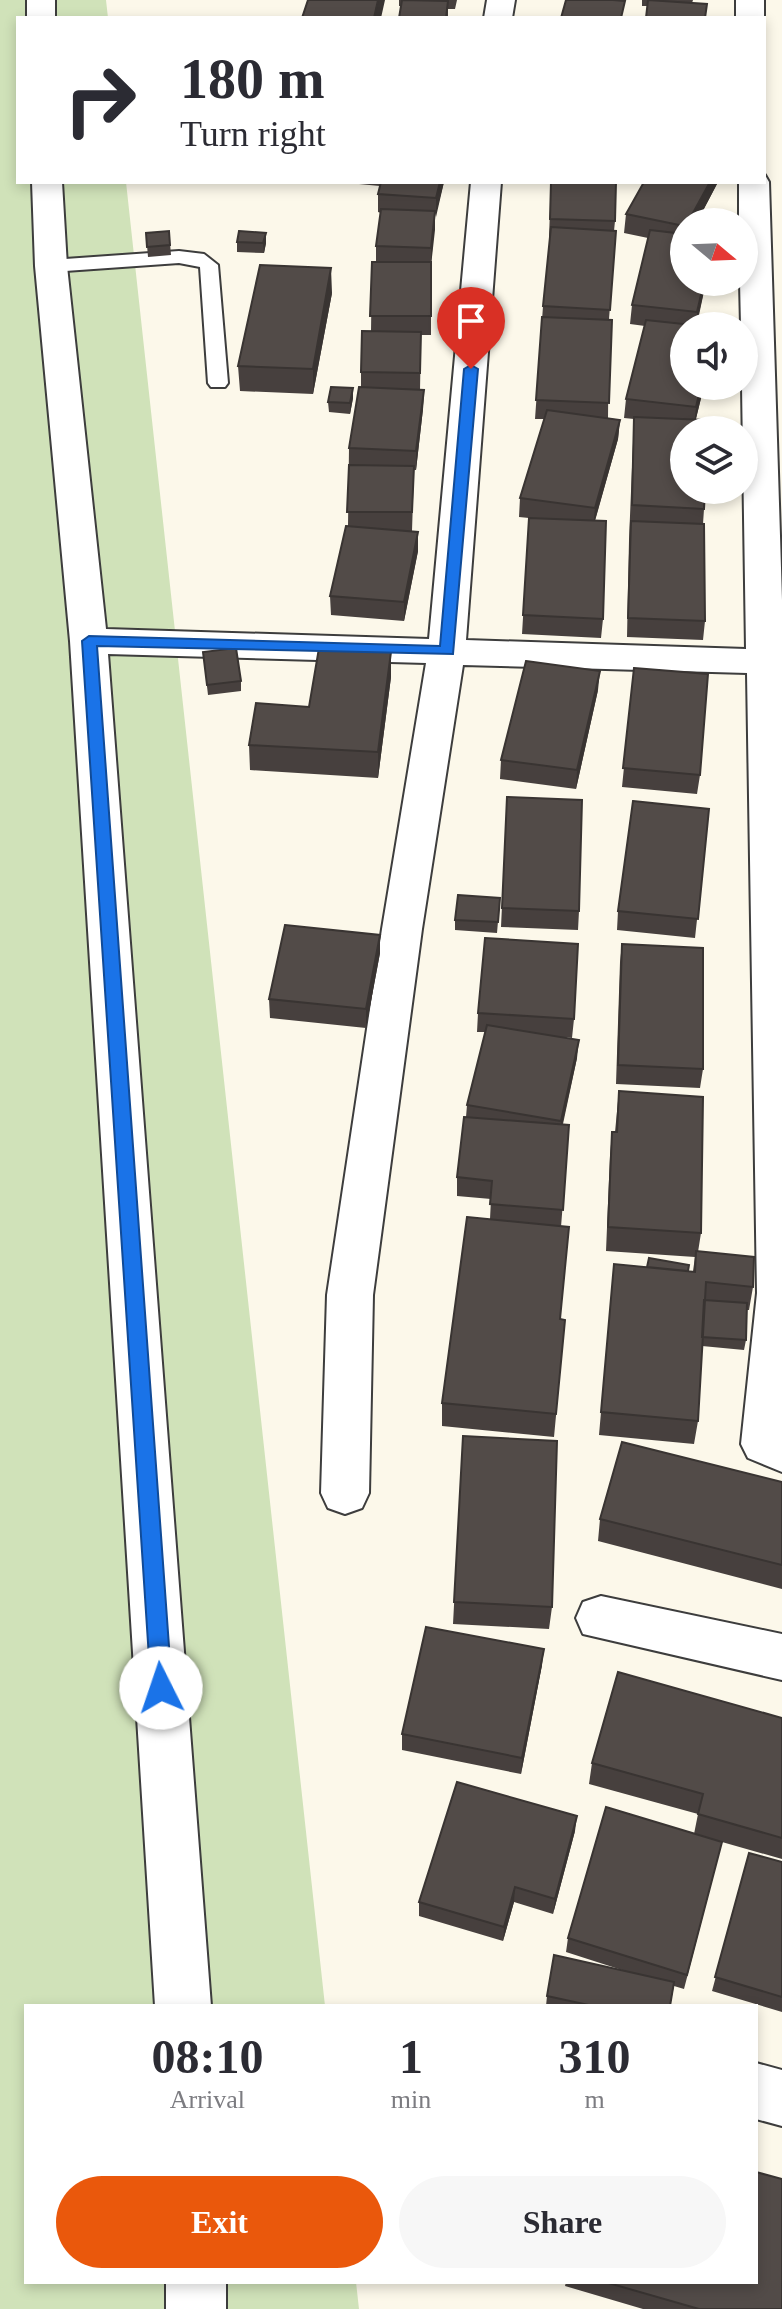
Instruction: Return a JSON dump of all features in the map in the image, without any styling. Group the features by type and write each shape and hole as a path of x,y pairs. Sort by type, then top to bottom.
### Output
{"street":[{"path":"47,184 51,266 89,641 183,2004"},
{"path":"345,1493 350,1295 402,929 447,651 486,184"},
{"path":"754,184 772,661 780,1293 765,1444 782,1452"},
{"path":"89,641 772,661"},
{"path":"601,1618 782,1657"},
{"path":"758,2092 782,2098"},
{"path":"196,2284 196,2309"}],"lane":[{"path":"51,266 179,257 197,258 209,265 218,383"}],"green space":[{"path":"0,0 106,0 108,16 16,16 16,184 126,184 325,2004 24,2004 24,2284 356,2284 359,2309 0,2309"}],"building":[{"path":"308,0 378,0 374,16 303,16"},
{"path":"402,0 448,1 446,16 399,16"},
{"path":"566,0 625,1 621,16 562,16"},
{"path":"648,0 707,4 705,16 646,16"},
{"path":"380,184 440,184 436,198 378,194"},
{"path":"551,184 616,184 615,221 550,219"},
{"path":"643,184 709,184 696,208 670,208 670,223 626,214"},
{"path":"381,209 435,211 431,248 376,246"},
{"path":"551,227 616,231 610,310 543,306"},
{"path":"650,230 670,232 670,296 701,296 697,312 632,305"},
{"path":"169,231 170,245 147,247 146,233"},
{"path":"239,231 266,233 263,243 237,242"},
{"path":"372,262 431,262 431,316 370,316"},
{"path":"260,265 331,268 313,369 238,366"},
{"path":"542,317 612,320 609,403 536,400"},
{"path":"646,320 670,323 670,400 698,400 696,407 626,399"},
{"path":"362,331 421,332 420,373 361,372"},
{"path":"331,387 353,388 350,403 328,402"},
{"path":"359,387 424,390 416,451 349,448"},
{"path":"547,410 620,420 595,508 520,498"},
{"path":"634,417 670,419 670,504 704,504 704,509 632,505"},
{"path":"349,465 414,466 412,512 347,512"},
{"path":"529,518 606,521 603,619 523,615"},
{"path":"631,521 704,524 705,621 628,618"},
{"path":"346,526 418,532 404,602 330,596"},
{"path":"236,648 241,681 207,685 203,652"},
{"path":"319,648 391,652 378,752 249,745 256,703 309,707"},
{"path":"526,661 600,671 577,770 501,760"},
{"path":"634,668 708,674 700,775 623,768"},
{"path":"507,797 582,800 579,911 502,908"},
{"path":"633,801 709,809 698,919 618,911"},
{"path":"458,895 500,898 498,922 455,920"},
{"path":"285,925 380,935 366,1009 269,999"},
{"path":"485,938 578,944 574,1019 478,1013"},
{"path":"622,944 703,948 703,1069 618,1065"},
{"path":"487,1025 579,1040 561,1121 467,1105"},
{"path":"619,1091 703,1097 701,1233 608,1227 612,1132 617,1132"},
{"path":"464,1117 569,1125 563,1210 490,1204 492,1181 457,1177"},
{"path":"467,1217 569,1227 560,1319 565,1320 556,1414 442,1403"},
{"path":"696,1251 754,1257 753,1287 706,1282 698,1421 601,1412 614,1264 695,1272"},
{"path":"649,1258 689,1265 688,1271 647,1267"},
{"path":"704,1300 747,1303 746,1340 702,1337"},
{"path":"463,1436 557,1441 552,1607 454,1602"},
{"path":"622,1442 782,1482 782,1565 600,1519"},
{"path":"426,1627 544,1649 522,1758 402,1734"},
{"path":"618,1672 782,1718 782,1838 698,1814 703,1794 592,1763"},
{"path":"457,1782 577,1816 555,1899 515,1887 504,1927 419,1902"},
{"path":"606,1807 722,1842 687,1975 568,1938"},
{"path":"749,1853 782,1862 782,1997 715,1977"},
{"path":"554,1955 674,1982 670,2004 584,2004 547,1996"},
{"path":"758,2173 782,2179 782,2309 699,2309 612,2284 758,2284"}],"route":[{"path":"161,1688 89,641 447,651 471,369"}]}
